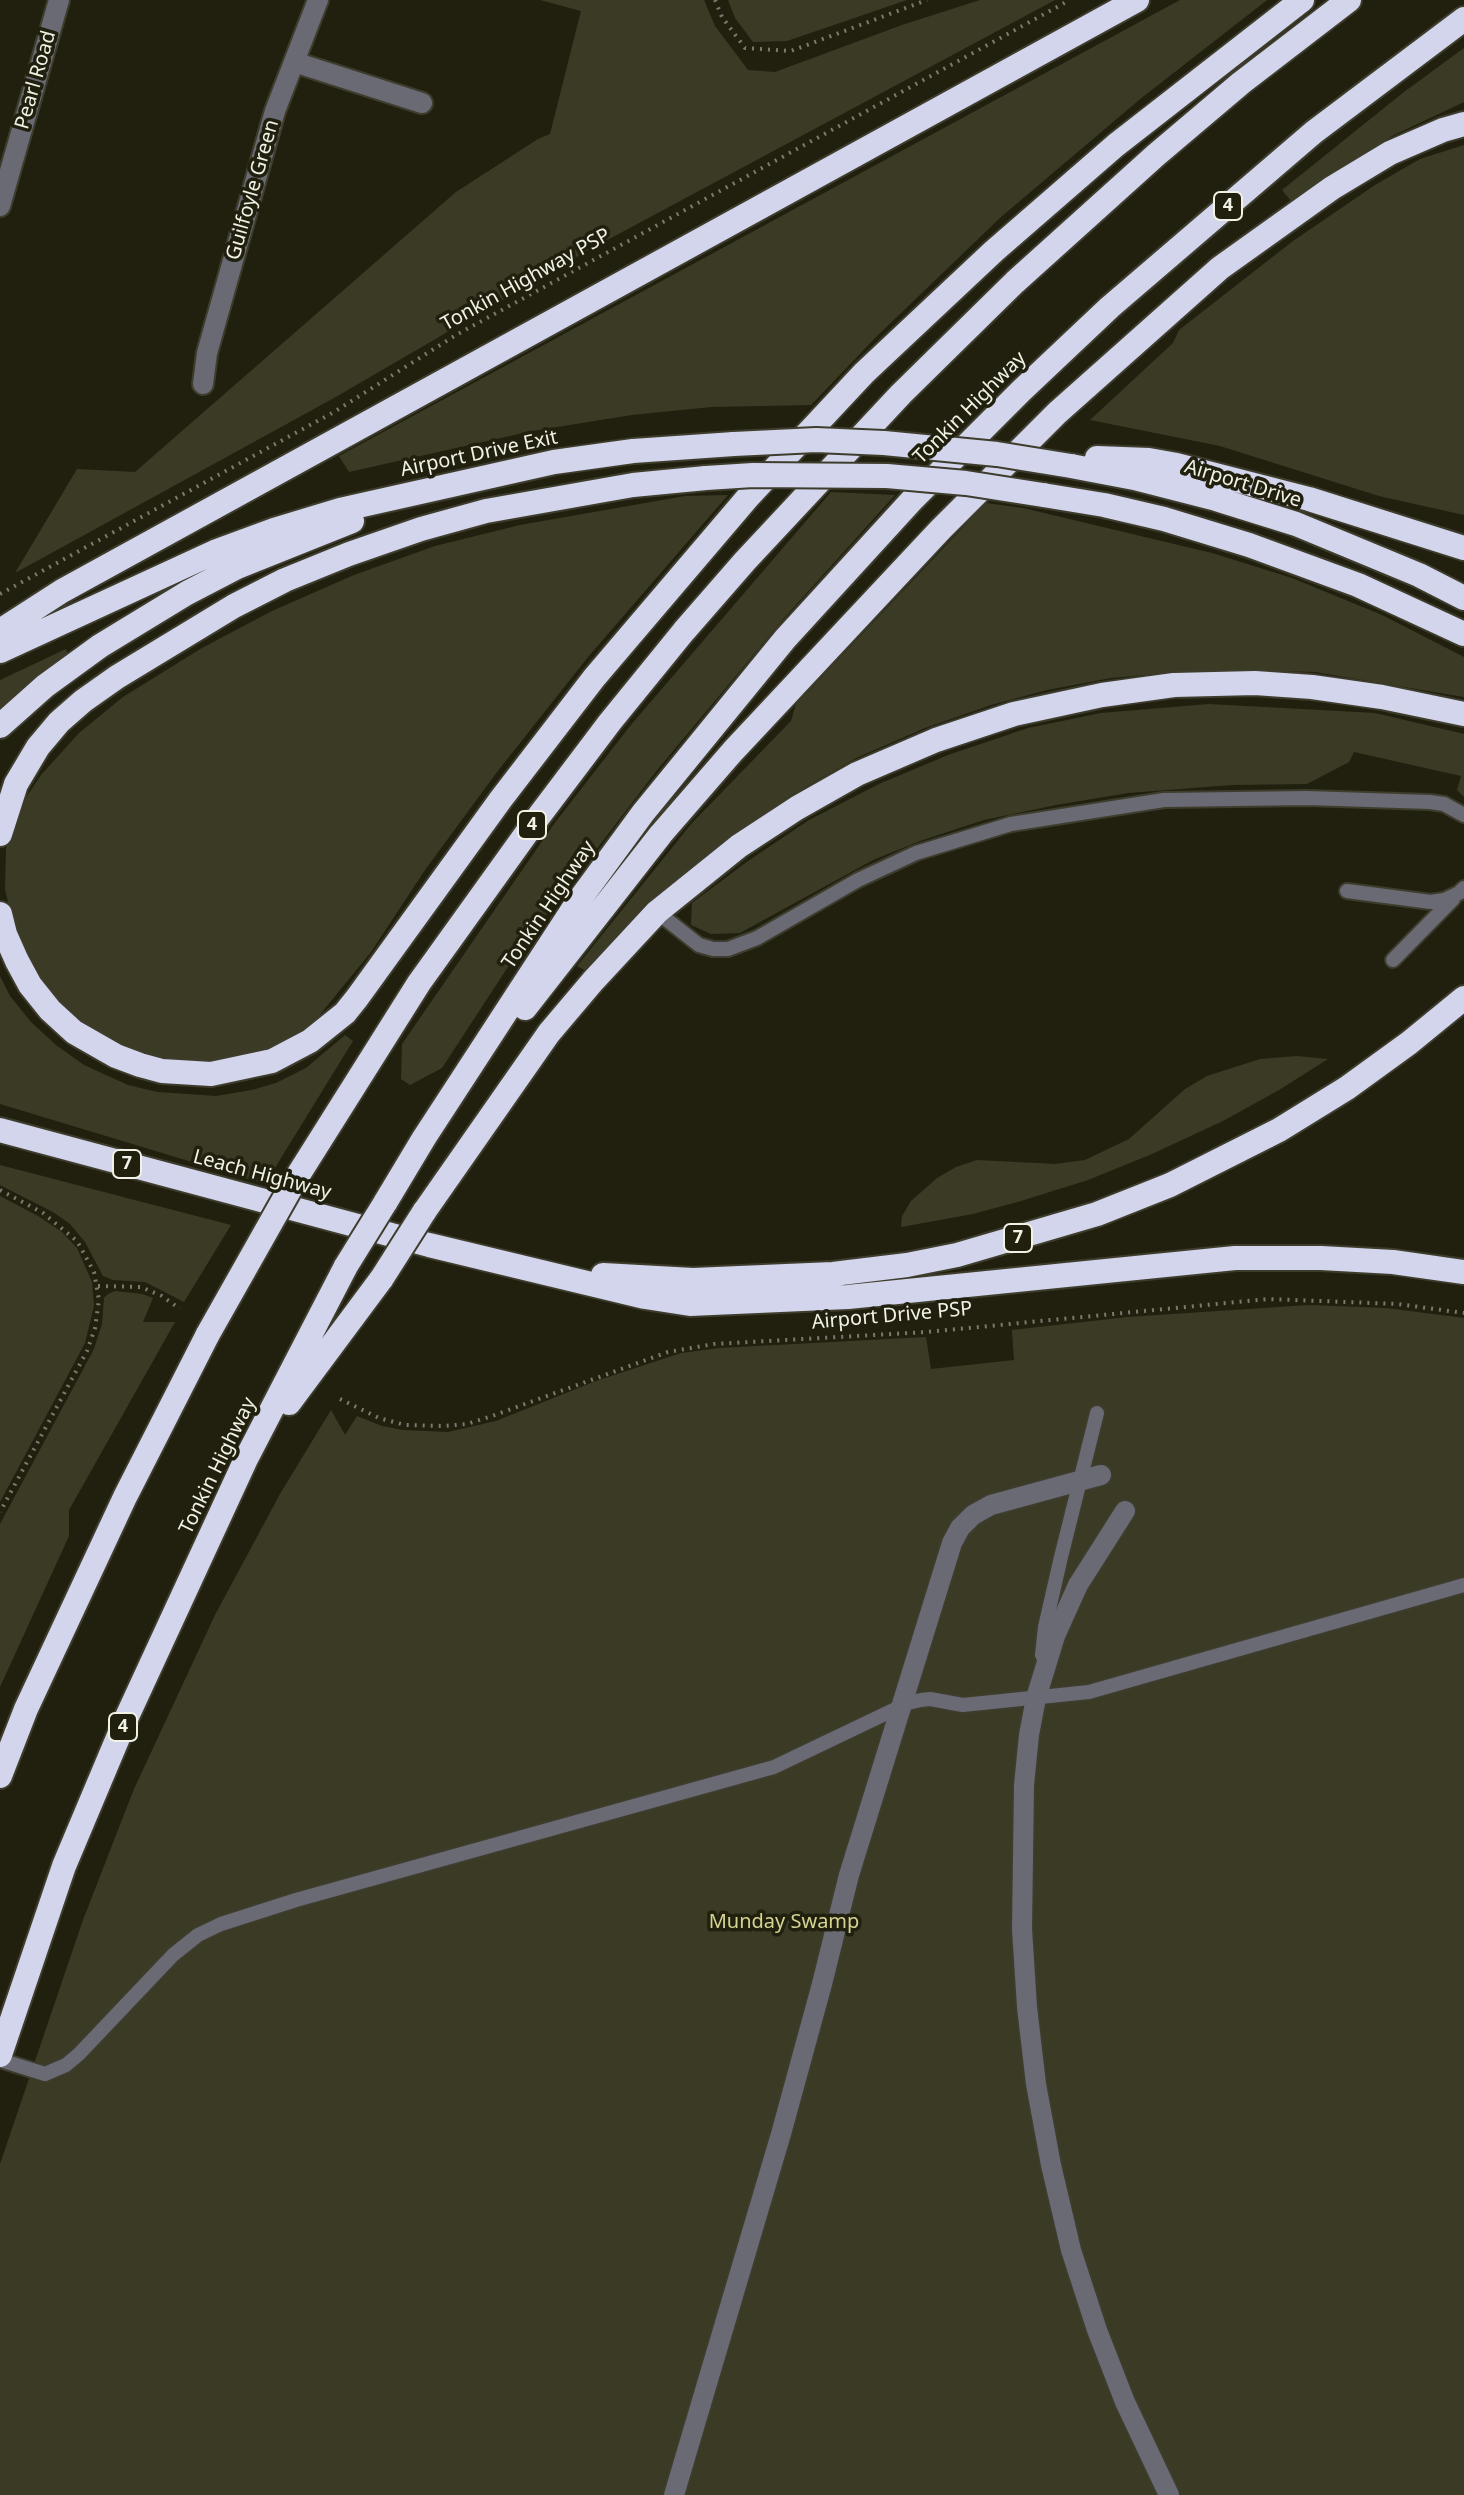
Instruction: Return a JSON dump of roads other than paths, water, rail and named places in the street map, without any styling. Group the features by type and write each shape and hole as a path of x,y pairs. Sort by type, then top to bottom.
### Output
{"highway":[{"path":"0,631 62,591 1137,0"},
{"path":"0,914 17,961 30,985 50,1010 94,1045 140,1065 186,1074 233,1071 272,1061 318,1035 345,1013 357,998 501,799 594,678 749,496 864,373 994,251 1116,145 1302,0"},
{"name":"4","path":"0,1776 26,1709 125,1497 208,1334 295,1180 419,983 536,820 647,676 745,561 901,394 1015,282 1156,155 1241,83 1349,0"},
{"name":"Tonkin Highway","path":"0,2058 64,1866 125,1721 246,1459 346,1266 424,1138 577,903 643,813 785,639 913,499 1021,391 1110,307 1314,132 1464,19"},
{"path":"424,1138 661,834 733,751 940,530 1057,413 1220,268 1332,188 1390,153 1464,124"},
{"name":"Airport Drive Exit","path":"0,651 168,572 274,530 340,510 554,462 633,451 816,440 997,454"},
{"name":"Airport Drive","path":"997,454 1075,462 1202,495 1296,524 1419,575 1464,598"},
{"path":"1075,462 1149,460 1177,465 1309,499 1464,548"},
{"path":"0,834 16,784 38,747 59,722 127,670 247,599 349,554 421,529 486,511 633,485 753,475 887,476 966,483 1104,505 1237,541 1358,585 1464,634"},
{"path":"0,726 45,686 100,646 187,593 237,567 436,487"},
{"path":"246,1459 382,1278 424,1212 549,1033 593,981 657,912 739,846 797,808 857,774 936,740 1014,714 1102,695 1174,685 1255,683 1382,697 1464,714"},
{"name":"7","path":"512,1264 624,1277 761,1279 907,1265 1011,1240 1097,1214 1170,1185 1279,1130 1347,1088 1464,998"},
{"name":"Leach Highway","path":"0,1130 512,1264"},
{"path":"512,1264 645,1297 690,1304 848,1297 1235,1258 1393,1262 1464,1272"}],"street":[{"name":"Pearl Road","path":"0,206 59,0"},
{"name":"Guilfoyle Green","path":"203,384 207,353 275,111 318,0"},
{"path":"294,62 422,103"},
{"path":"674,2495 781,2134 849,1875 952,1543 960,1528 973,1515 991,1505 1101,1475"},
{"path":"1125,1511 1078,1585 1055,1636 1036,1698 1025,1772 1022,1929 1036,2084 1071,2250 1125,2402 1169,2495"}],"lane":[{"path":"657,912 699,945 728,949 757,938 858,880 916,853 1011,824 1164,800 1307,798 1430,802 1444,804 1464,815"},
{"path":"1347,891 1431,902 1444,900 1461,890"},
{"path":"1393,960 1461,890"},
{"path":"1036,1698 1045,1627 1097,1413"},
{"path":"0,2058 45,2074 66,2065 173,1955 198,1935 221,1924 296,1900 774,1767 900,1707 930,1699 963,1705 1089,1692 1464,1585"}],"park label":[{"name":"Munday Swamp","path":"784,1922"}]}
